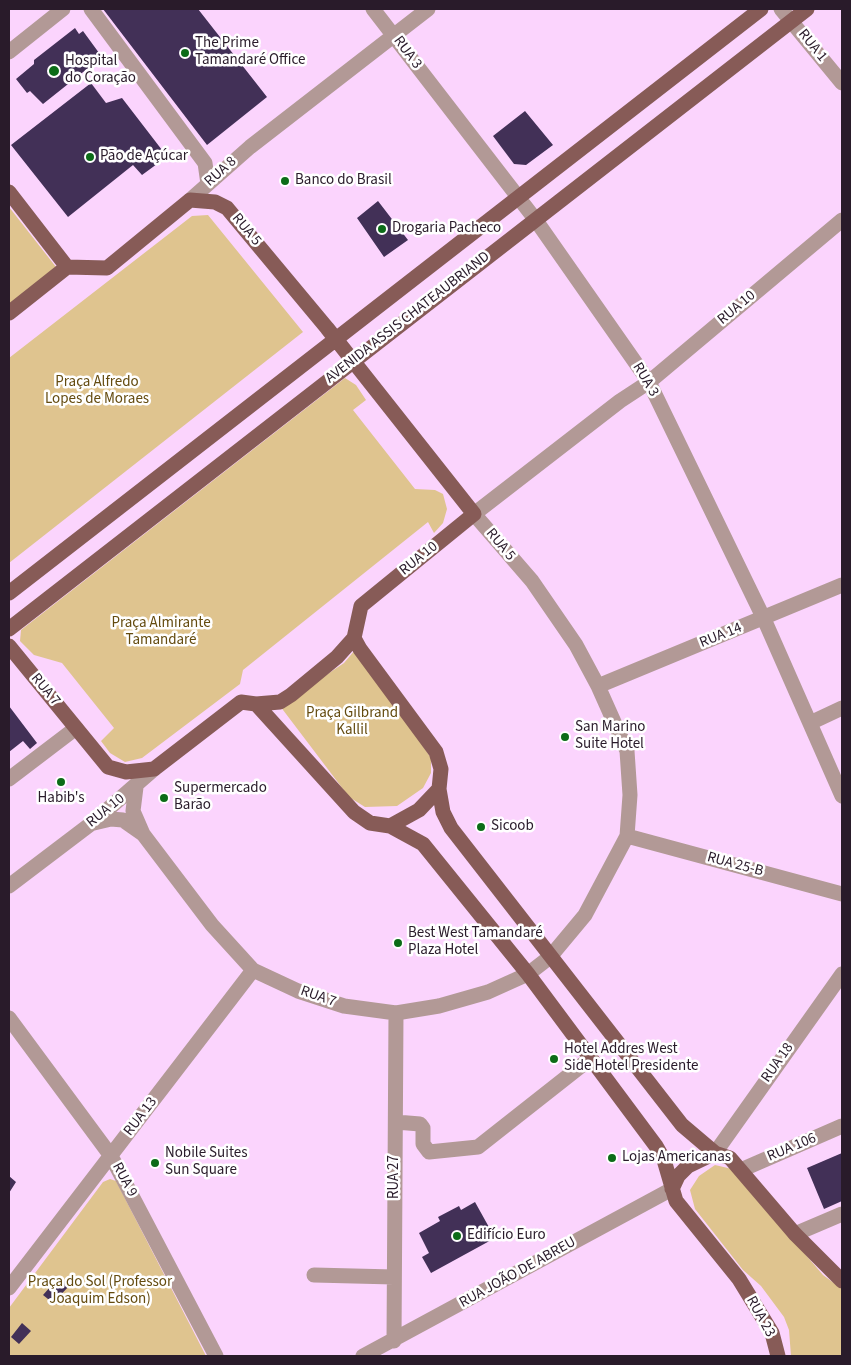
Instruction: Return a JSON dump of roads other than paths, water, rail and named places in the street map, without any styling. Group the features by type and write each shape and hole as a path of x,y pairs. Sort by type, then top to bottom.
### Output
{"main road":[{"name":"AVENIDA ASSIS CHATEAUBRIAND","path":"9,593 761,9"},
{"name":"AVENIDA ASSIS CHATEAUBRIAND","path":"9,629 807,9"},
{"path":"9,192 67,268 9,313"},
{"name":"RUA 8","path":"67,268 107,268 190,200"},
{"name":"RUA 5","path":"190,200 215,202 228,208 336,339 474,514"},
{"name":"RUA 10","path":"154,770 241,702 256,704 280,702 291,695 337,657 354,638 361,606 474,514"},
{"path":"354,638 360,649 436,752 441,769 439,789 443,812 451,828 682,1125 715,1153 730,1158 795,1234 842,1281"},
{"name":"RUA 7","path":"9,646 108,767 126,772 154,770"},
{"name":"RUA 23","path":"256,704 354,812 370,823 390,826 423,844 528,974 656,1146 664,1160 676,1201 739,1279 772,1333 778,1356"},
{"path":"390,826 419,810 439,789"},
{"path":"672,1189 678,1176 688,1166 715,1153"}],"street":[{"path":"9,52 63,9"},
{"path":"91,9 205,163 208,184"},
{"name":"RUA 3","path":"373,9 535,219 649,382 764,619 842,796"},
{"name":"RUA 8","path":"190,200 250,147 428,9"},
{"name":"RUA 1","path":"780,9 842,83"},
{"name":"RUA 10","path":"474,514 620,401 649,382 842,220"},
{"name":"RUA 5","path":"474,514 532,581 576,645 598,686 627,751 630,795 627,836 585,915 550,957"},
{"name":"RUA 14","path":"598,686 764,619 842,585"},
{"path":"810,723 842,708"},
{"path":"9,779 76,728"},
{"name":"RUA 10","path":"9,886 92,823 154,770"},
{"name":"RUA 7","path":"136,787 133,811 143,834 212,925 254,970 298,991 344,1006 396,1013 439,1006 488,992 528,974 550,957"},
{"name":"RUA 7","path":"92,823 111,819 123,820 143,834"},
{"name":"RUA 25-B","path":"627,836 842,894"},
{"name":"RUA 13","path":"9,1288 56,1224 112,1156 254,970"},
{"name":"RUA 18","path":"715,1153 842,974"},
{"name":"RUA 27","path":"394,1341 396,1013"},
{"name":"RUA 9","path":"9,1018 112,1156 216,1356"},
{"path":"396,1122 420,1124 423,1128 423,1144 429,1152 478,1146 590,1058"},
{"name":"RUA 106","path":"741,1170 842,1126"},
{"name":"RUA JOÃO DE ABREU","path":"363,1356 394,1341 672,1189"},
{"path":"795,1234 842,1214"},
{"path":"314,1275 394,1277"}],"place":[{"name":"The Prime Tamandaré Office","path":"185,53"},
{"name":"Hospital do Coração","path":"54,71"},
{"name":"Pão de Açúcar","path":"90,157"},
{"name":"Banco do Brasil","path":"285,181"},
{"name":"Drogaria Pacheco","path":"382,229"},
{"name":"San Marino Suite Hotel","path":"565,737"},
{"name":"Habib's","path":"61,782"},
{"name":"Supermercado Barão","path":"164,798"},
{"name":"Sicoob","path":"481,827"},
{"name":"Best West Tamandaré Plaza Hotel","path":"398,943"},
{"name":"Hotel Addres West Side Hotel Presidente","path":"554,1059"},
{"name":"Lojas Americanas","path":"612,1158"},
{"name":"Nobile Suites Sun Square","path":"155,1163"},
{"name":"Edifício Euro","path":"457,1236"}],"park label":[{"name":"Praça Alfredo Lopes de Moraes","path":"97,392"},
{"name":"Praça Almirante Tamandaré","path":"161,632"},
{"name":"Praça Gilbrand Kallil","path":"352,722"},
{"name":"Praça do Sol (Professor Joaquim Edson)","path":"100,1292"}]}
